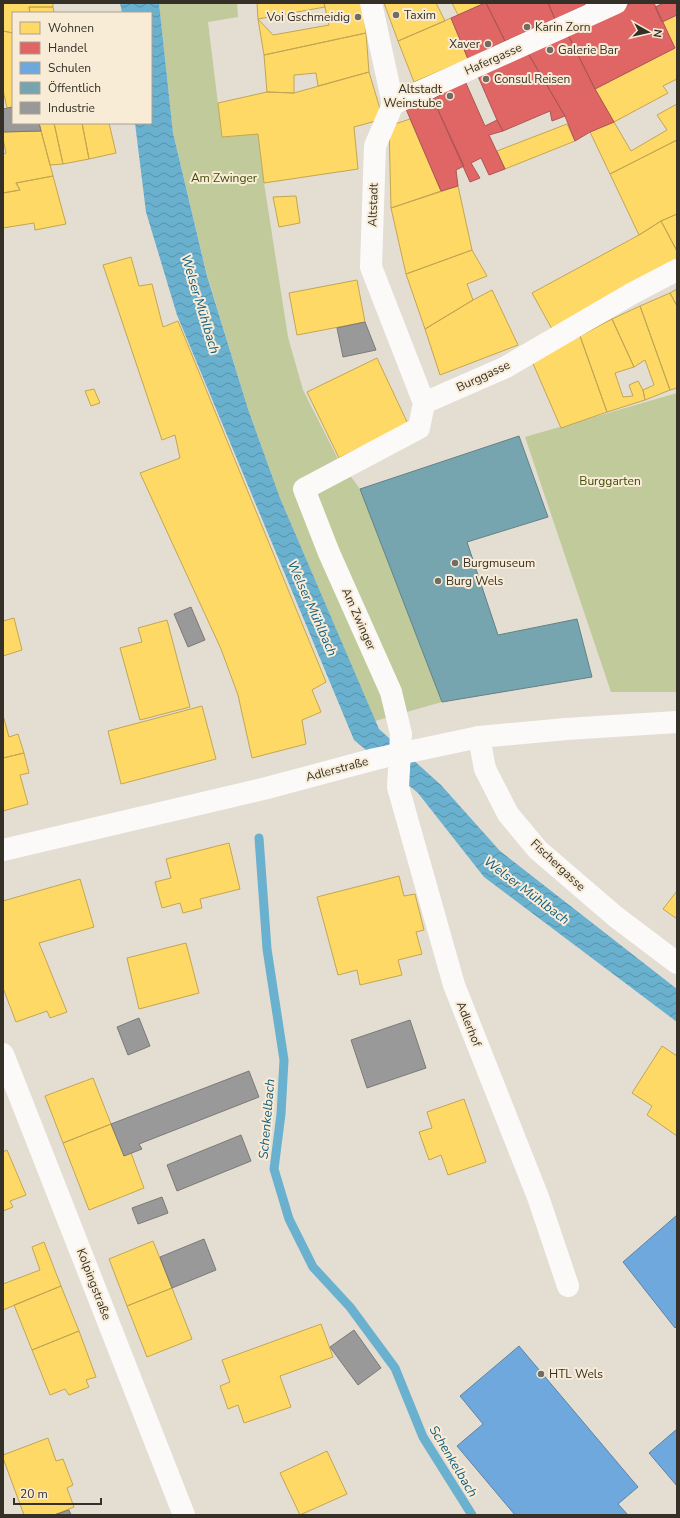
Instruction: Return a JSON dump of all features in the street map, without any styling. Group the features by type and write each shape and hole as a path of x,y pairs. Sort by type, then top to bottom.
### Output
{"street":[{"path":"371,3 393,104"},
{"name":"Hafergasse","path":"393,104 616,3"},
{"name":"Altstadt","path":"393,104 375,146 371,268 424,403"},
{"name":"Burggasse","path":"424,403 506,367 632,294 677,270"},
{"name":"Am Zwinger","path":"402,746 391,692 326,546 304,489 419,428 424,403"},
{"name":"Adlerstraße","path":"3,850 263,788 375,759 402,746 479,737 581,728 677,722"},
{"name":"Fischergasse","path":"479,737 486,769 508,814 538,850 616,917 677,963"},
{"name":"Adlerhof","path":"402,746 398,787 454,985 538,1197 568,1286"},
{"name":"Kolpingstraße","path":"3,1054 184,1515"}],"green space":[{"name":"Am Zwinger","path":"159,3 237,3 238,17 208,22 222,137 258,134 264,183 288,337 303,390 338,459 360,489 442,702 375,721 280,498 248,409 207,275 173,133"},
{"name":"Burggarten","path":"677,393 677,692 611,692 525,437"}],"water":[{"name":"Welser Mühlbach","path":"120,3 159,3 173,133 207,276 248,409 280,498 379,729 441,785 500,851 677,989 677,1022 484,877 418,793 354,740 177,315 146,212 135,124 152,124 152,12 122,12"}],"building: Wohnen":[{"path":"3,3 53,3 53,7 29,7 30,12 12,12 12,33 3,31"},
{"path":"257,3 324,3 325,7 258,19"},
{"path":"324,3 362,3 366,33 264,55 258,19 273,35 329,25"},
{"path":"384,3 436,3 445,21 398,41"},
{"path":"452,3 485,3 458,15"},
{"path":"29,7 53,7 54,12 30,12"},
{"path":"677,15 677,79 663,86 668,93 614,122 595,89 675,48 662,22"},
{"path":"451,18 468,59 414,82 398,41"},
{"path":"3,31 12,33 12,107 7,108 3,90"},
{"path":"366,33 369,72 318,86 316,73 294,75 294,93 267,92 264,55"},
{"path":"369,72 383,119 354,127 358,169 264,183 258,134 222,137 218,103 267,92 294,93"},
{"path":"677,104 677,140 610,174 590,132 614,122 631,151 667,130 657,115"},
{"path":"410,119 441,191 391,208 389,126"},
{"path":"39,124 54,124 63,164 50,165"},
{"path":"54,124 82,124 89,159 63,164"},
{"path":"82,124 109,124 116,153 89,159"},
{"path":"567,124 575,141 505,169 497,151"},
{"path":"41,131 53,176 16,183 20,190 3,193 3,154 6,153 3,132"},
{"path":"677,140 677,214 661,221 639,235 610,174"},
{"path":"53,176 66,224 35,230 34,223 3,228 3,193 20,190 16,183"},
{"path":"458,186 472,250 406,274 391,208"},
{"path":"296,196 300,223 279,227 273,197"},
{"path":"677,214 677,251 661,221"},
{"path":"661,221 677,251 677,263 552,329 532,293 639,235"},
{"path":"472,250 487,276 467,284 473,300 425,329 406,274"},
{"path":"131,257 139,286 152,284 163,327 178,321 326,682 312,690 321,712 302,720 306,744 252,758 238,695 221,649 140,473 180,458 175,435 162,440 103,265"},
{"path":"357,280 365,322 297,335 289,293"},
{"path":"677,289 677,306 670,293"},
{"path":"492,290 518,345 440,375 425,329"},
{"path":"670,293 677,306 677,388 670,390 640,306"},
{"path":"640,306 670,390 645,400 643,390 654,385 645,360 634,367 612,319"},
{"path":"612,319 634,367 615,373 623,397 633,396 629,385 638,381 643,390 645,400 607,412 580,336"},
{"path":"580,336 607,412 561,428 531,359"},
{"path":"377,358 408,424 339,458 307,392"},
{"path":"94,389 100,403 91,406 85,391"},
{"path":"14,618 22,650 3,656 3,621"},
{"path":"167,620 190,707 140,720 120,648 142,642 138,628"},
{"path":"202,706 216,759 121,784 108,731"},
{"path":"3,715 9,737 18,734 24,753 3,758"},
{"path":"24,753 29,773 20,775 28,804 3,811 3,758"},
{"path":"229,843 240,889 200,899 202,908 183,913 180,903 162,908 155,882 171,878 166,859"},
{"path":"399,876 404,896 415,894 424,930 416,932 422,954 398,960 402,975 360,985 357,970 338,975 317,897"},
{"path":"80,879 94,927 39,943 67,1012 50,1018 47,1011 16,1022 3,988 3,901"},
{"path":"677,891 677,919 663,909"},
{"path":"186,943 199,993 139,1009 127,958"},
{"path":"662,1046 677,1056 677,1136 647,1115 652,1106 632,1093"},
{"path":"93,1078 111,1124 63,1143 45,1096"},
{"path":"464,1099 486,1162 448,1175 441,1155 429,1160 419,1132 432,1128 427,1112"},
{"path":"111,1124 124,1156 131,1153 144,1188 89,1210 63,1143"},
{"path":"7,1150 26,1195 10,1201 13,1207 3,1211 3,1152"},
{"path":"153,1241 172,1288 127,1306 109,1259"},
{"path":"44,1242 61,1286 3,1310 3,1284 40,1270 32,1247"},
{"path":"61,1286 79,1331 32,1350 14,1305"},
{"path":"172,1288 192,1339 147,1357 127,1306"},
{"path":"321,1324 333,1357 280,1376 291,1407 244,1423 238,1405 228,1409 220,1386 230,1382 222,1360"},
{"path":"79,1331 96,1377 86,1380 89,1387 69,1395 65,1389 50,1395 32,1350"},
{"path":"48,1438 56,1461 63,1459 73,1485 67,1488 74,1507 54,1515 24,1515 3,1455"},
{"path":"327,1451 347,1494 300,1515 280,1473"}],"building: Handel":[{"path":"485,3 505,41 468,59 451,18"},
{"path":"486,3 548,3 555,19 505,41"},
{"path":"548,3 584,3 585,5 555,19"},
{"path":"632,3 654,3 675,48 595,89 567,33"},
{"path":"664,3 677,3 677,15 662,22 655,7"},
{"path":"567,33 595,89 614,122 590,132 575,141 565,116 526,50"},
{"path":"526,50 565,116 552,121 550,111 503,131 477,74"},
{"path":"465,81 485,126 497,120 503,131 489,135 505,169 489,175 481,158 471,163 480,178 470,182 433,99"},
{"path":"433,99 464,166 456,170 458,186 441,191 406,109"}],"building: Schulen":[{"path":"677,1215 677,1326 675,1328 623,1262"},
{"name":"HTL Wels","path":"519,1346 638,1487 618,1504 628,1515 515,1515 457,1446 483,1424 460,1396"},
{"path":"677,1429 677,1486 649,1453"}],"building: Öffentlich":[{"name":"Burg Wels","path":"519,436 548,517 467,542 498,635 577,619 592,677 442,702 360,489"}],"building: Industrie":[{"path":"12,107 12,124 39,124 41,131 3,132 3,109"},
{"path":"365,322 376,350 343,357 337,328"},
{"path":"191,607 205,640 188,647 174,614"},
{"path":"139,1018 150,1046 128,1055 117,1027"},
{"path":"410,1020 426,1068 367,1088 351,1040"},
{"path":"249,1071 259,1097 139,1144 142,1149 124,1156 111,1124"},
{"path":"241,1135 251,1161 177,1191 167,1165"},
{"path":"162,1197 168,1213 138,1224 132,1208"},
{"path":"204,1239 216,1270 172,1288 160,1257"},
{"path":"354,1330 381,1368 358,1385 330,1347"},
{"path":"69,1510 71,1515 54,1515"}],"waterway":[{"name":"Schenkelbach","path":"259,838 267,949 284,1060 281,1114 274,1169 289,1219 313,1267 350,1307 395,1368 423,1437 472,1515"}],"place":[{"name":"Taxim","path":"396,15"},
{"name":"Voi Gschmeidig","path":"358,17"},
{"name":"Karin Zorn","path":"527,27"},
{"name":"Xaver","path":"488,44"},
{"name":"Galerie Bar","path":"550,50"},
{"name":"Consul Reisen","path":"486,79"},
{"name":"Altstadt Weinstube","path":"450,96"},
{"name":"Burgmuseum","path":"455,563"},
{"name":"Burg Wels","path":"438,581"},
{"name":"HTL Wels","path":"541,1374"}]}
